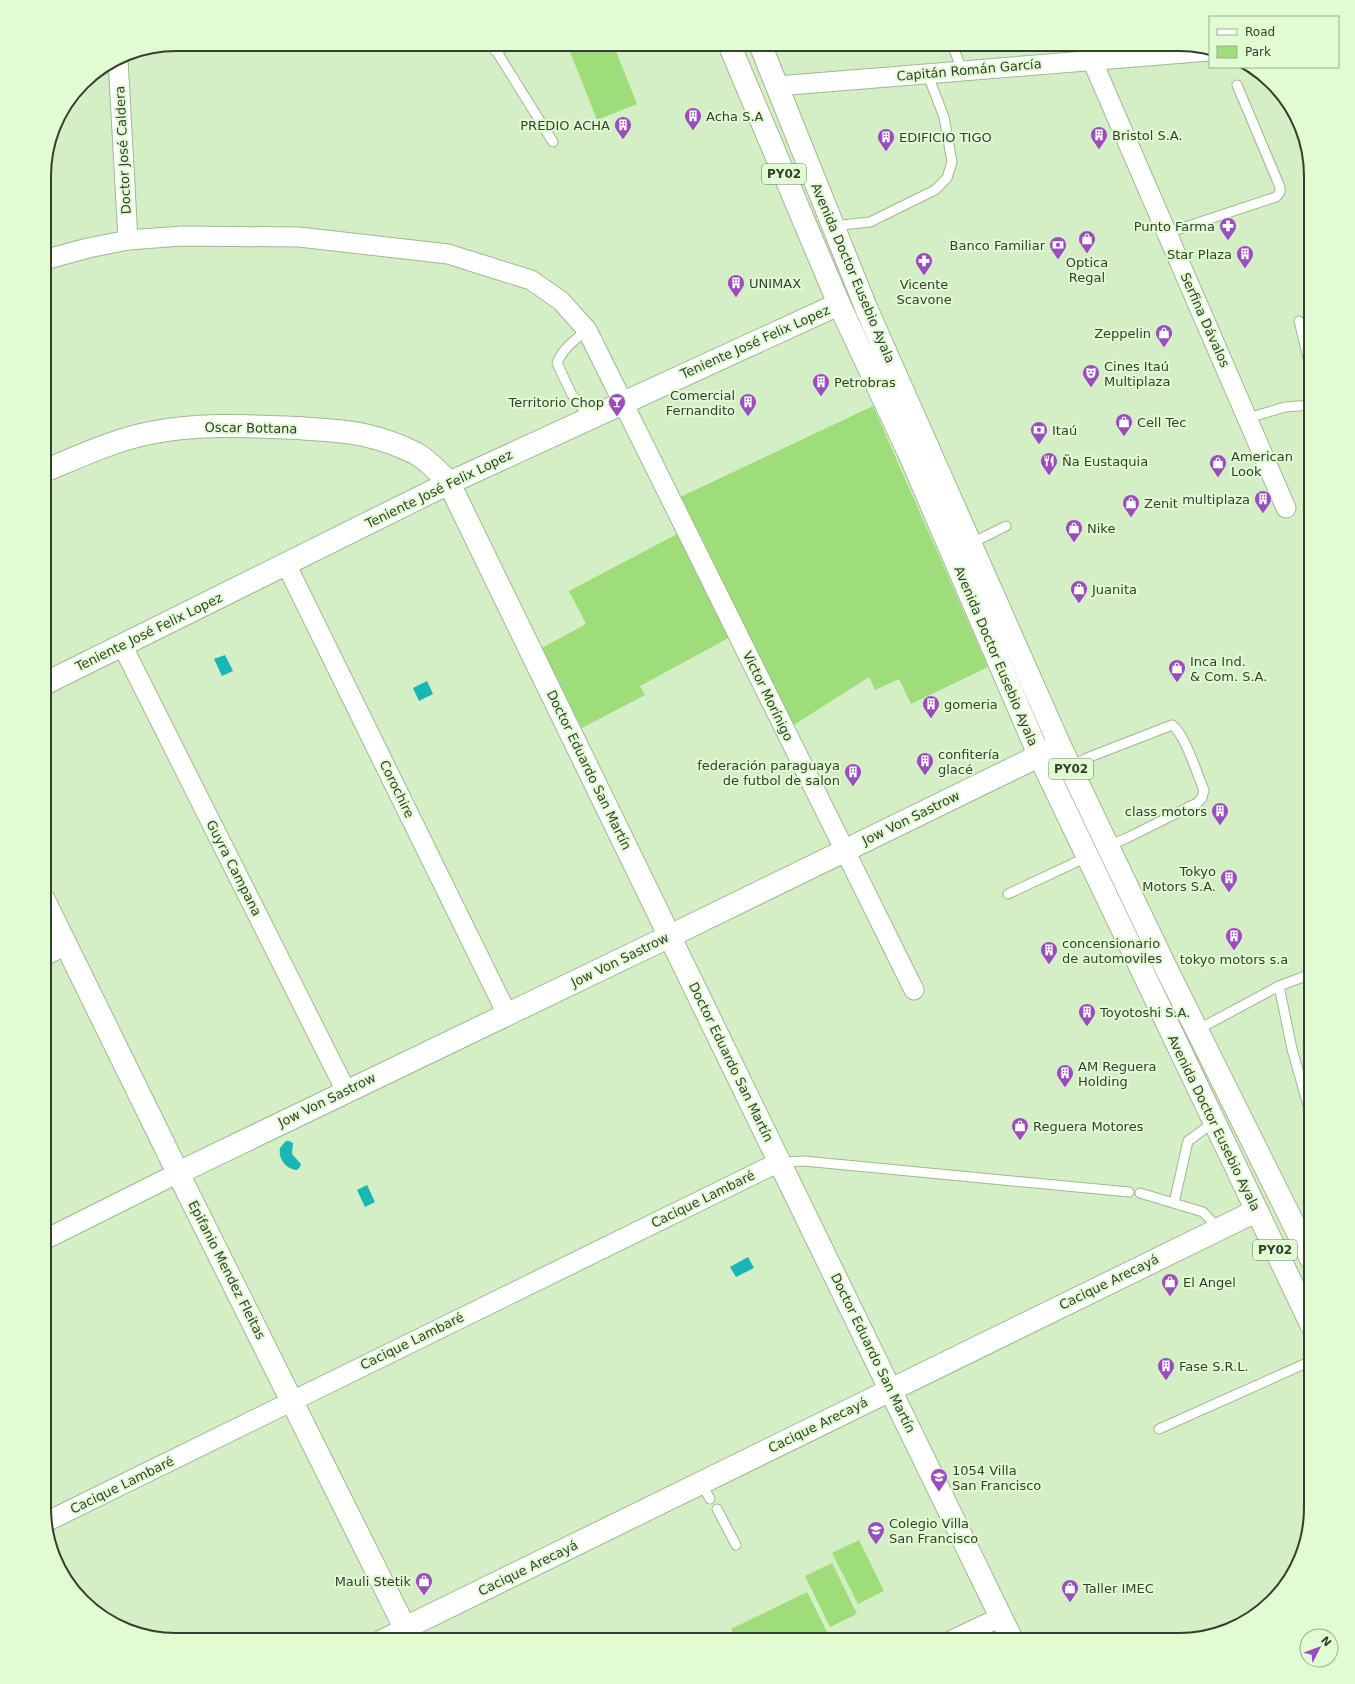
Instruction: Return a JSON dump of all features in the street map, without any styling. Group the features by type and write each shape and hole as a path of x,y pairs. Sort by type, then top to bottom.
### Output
{"main road":[{"name":"Avenida Doctor Eusebio Ayala","path":"732,51 839,304 908,451 1039,755 1304,1310"},
{"name":"Avenida Doctor Eusebio Ayala","path":"763,51 867,310 1060,746 1197,1030 1304,1246"},
{"name":"Teniente José Felix Lopez","path":"51,680 449,484 839,304"},
{"name":"Oscar Bottana","path":"51,468 96,450 149,433 191,428 240,425 312,429 363,434 394,444 417,454 438,471 449,484"},
{"name":"Doctor Eduardo San Martín","path":"449,484 1009,1633"},
{"name":"Jow Von Sastrow","path":"178,1172 670,936 1060,746"},
{"name":"Epifanio Mendez Fleitas","path":"51,914 408,1633"},
{"path":"1240,1176 1256,1187 1304,1282"},
{"name":"Cacique Arecayá","path":"410,1633 705,1491 891,1389 1256,1211"}],"street":[{"name":"Capitán Román García","path":"776,86 962,70 1088,52 1188,51"},
{"name":"Serfina Dávalos","path":"1088,52 1286,508"},
{"name":"Doctor José Caldera","path":"118,66 128,240"},
{"name":"Victor Morínigo","path":"51,258 88,248 128,240 182,236 299,237 448,254 531,280 561,301 587,330 624,402 914,990"},
{"name":"Corochire","path":"286,564 507,1014"},
{"name":"Guyra Campana","path":"122,645 346,1091"},
{"path":"51,952 66,945"},
{"name":"Cacique Lambaré","path":"52,1519 779,1162"},
{"path":"51,1236 178,1172"},
{"path":"966,1633 1001,1616"}],"lane":[{"path":"496,51 553,142"},
{"path":"955,51 962,70"},
{"path":"833,226 870,222 935,190 947,178 952,162 944,117 928,73"},
{"path":"1167,233 1276,197 1280,192 1280,187 1237,85"},
{"path":"1300,321 1304,339"},
{"path":"587,330 568,345 560,355 557,363 571,393 590,418"},
{"path":"1248,418 1285,407 1304,406"},
{"path":"908,451 918,456 956,539 962,543 970,544 1006,526"},
{"path":"1070,767 1087,758 1172,725 1178,729 1204,790 1202,798 1197,803 1129,838 1108,846"},
{"path":"1008,894 1087,857"},
{"path":"1197,1030 1279,986 1304,977"},
{"path":"1279,986 1292,1049 1304,1091"},
{"path":"1174,1203 1188,1141 1214,1122"},
{"path":"779,1162 804,1161 1129,1192"},
{"path":"1140,1193 1203,1212 1219,1229"},
{"path":"1159,1429 1304,1364"},
{"path":"717,1509 736,1545"}],"green space":[{"path":"570,51 616,51 637,104 597,120"},
{"path":"873,406 988,667 911,704 899,679 875,690 869,677 789,728 676,499"},
{"path":"679,533 734,635 640,686 645,695 582,728 540,649 586,624 569,591"},
{"path":"859,1540 884,1591 858,1604 832,1553"},
{"path":"832,1563 857,1614 830,1627 805,1576"},
{"path":"807,1592 828,1633 733,1633 731,1629"}],"water":[{"path":"225,655 233,671 222,676 214,659"},
{"path":"427,681 433,694 419,701 413,688"},
{"path":"286,1141 293,1143 292,1154 301,1164 297,1170 286,1166 280,1156 280,1148"},
{"path":"367,1185 375,1202 365,1207 357,1190"},
{"path":"748,1257 754,1268 736,1277 730,1267"}],"place":[{"name":"Acha S.A","path":"693,131"},
{"name":"PREDIO ACHA","path":"623,140"},
{"name":"Bristol S.A.","path":"1099,150"},
{"name":"EDIFICIO TIGO","path":"886,152"},
{"name":"Punto Farma","path":"1228,241"},
{"name":"Optica Regal","path":"1087,254"},
{"name":"Banco Familiar","path":"1058,260"},
{"name":"Star Plaza","path":"1245,269"},
{"name":"Vicente Scavone","path":"924,276"},
{"name":"UNIMAX","path":"736,298"},
{"name":"Zeppelin","path":"1164,348"},
{"name":"Cines Itaú Multiplaza","path":"1091,388"},
{"name":"Petrobras","path":"821,397"},
{"name":"Territorio Chop","path":"617,417"},
{"name":"Comercial Fernandito","path":"748,417"},
{"name":"Cell Tec","path":"1124,437"},
{"name":"Itaú","path":"1039,445"},
{"name":"Ña Eustaquia","path":"1049,476"},
{"name":"American Look","path":"1218,478"},
{"name":"multiplaza","path":"1263,514"},
{"name":"Zenit","path":"1131,518"},
{"name":"Nike","path":"1074,543"},
{"name":"Juanita","path":"1079,604"},
{"name":"Inca Ind. & Com. S.A.","path":"1177,683"},
{"name":"gomeria","path":"931,719"},
{"name":"confitería glacé","path":"925,776"},
{"name":"federación paraguaya de futbol de salon","path":"853,787"},
{"name":"class motors","path":"1220,826"},
{"name":"Tokyo Motors S.A.","path":"1229,893"},
{"name":"tokyo motors s.a","path":"1234,951"},
{"name":"concensionario de automoviles","path":"1049,965"},
{"name":"Toyotoshi S.A.","path":"1087,1027"},
{"name":"AM Reguera Holding","path":"1065,1088"},
{"name":"Reguera Motores","path":"1020,1141"},
{"name":"El Angel","path":"1170,1297"},
{"name":"Fase S.R.L.","path":"1166,1381"},
{"name":"1054 Villa San Francisco","path":"939,1492"},
{"name":"Colegio Villa San Francisco","path":"876,1545"},
{"name":"Mauli Stetik","path":"424,1596"},
{"name":"Taller IMEC","path":"1070,1603"}]}
